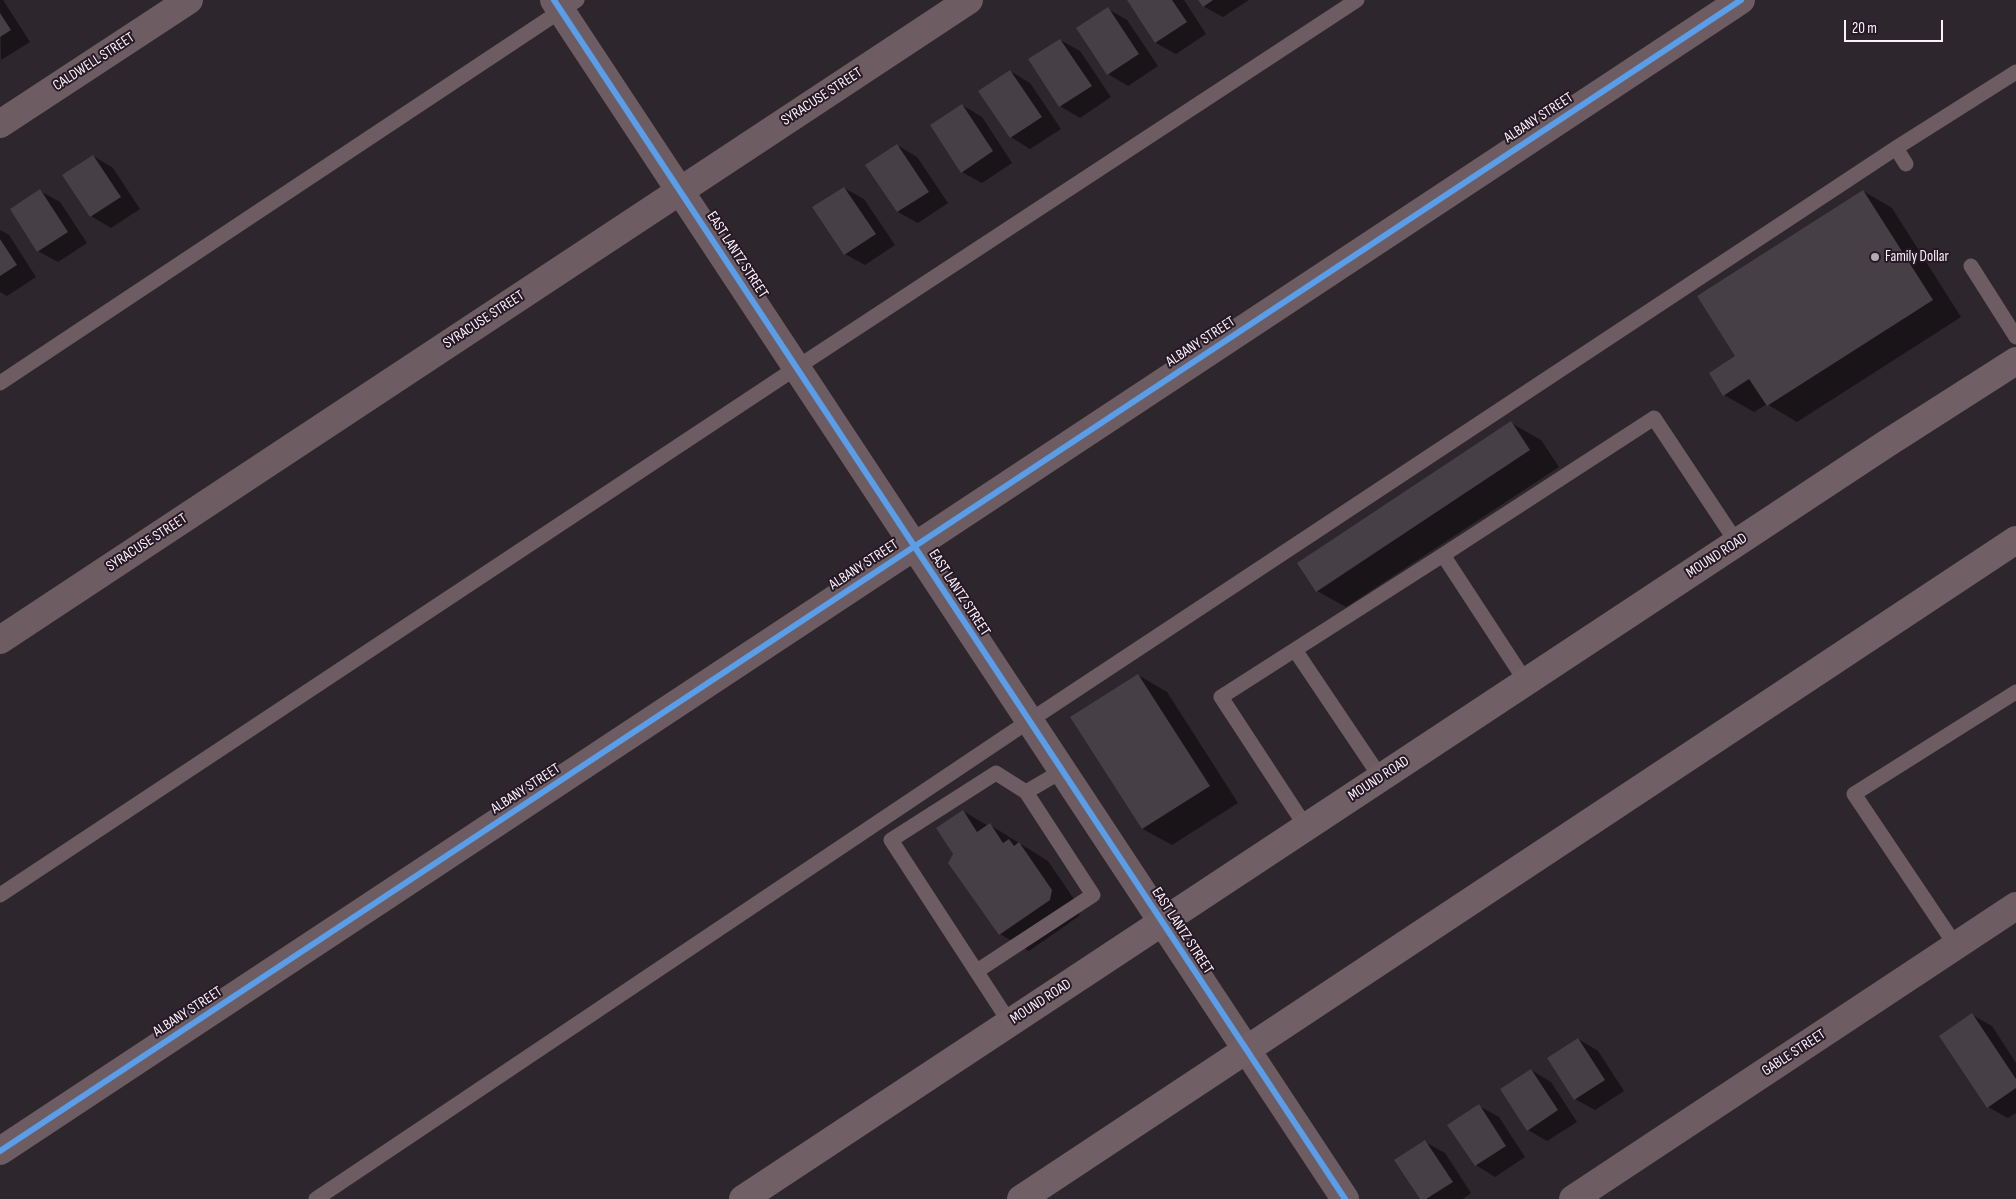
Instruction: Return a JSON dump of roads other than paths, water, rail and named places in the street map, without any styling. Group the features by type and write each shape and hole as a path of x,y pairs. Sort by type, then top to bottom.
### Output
{"main road":[{"name":"MOUND ROAD","path":"743,1199 1737,542 2016,361"},
{"path":"1021,1199 2016,540"}],"street":[{"name":"CALDWELL STREET","path":"0,124 189,0"},
{"name":"SYRACUSE STREET","path":"0,640 969,0"},
{"name":"ALBANY STREET","path":"0,1151 1741,0"},
{"name":"EAST LANTZ STREET","path":"564,3 680,191 1345,1199"},
{"name":"GABLE STREET","path":"1573,1199 2016,906"}],"lane":[{"path":"0,895 796,368 1357,0"},
{"path":"0,383 564,3"},
{"path":"316,1199 1029,721 1896,148 2016,72"},
{"path":"1896,148 1906,164"},
{"path":"1971,266 2016,337"},
{"path":"1306,827 1221,697 1654,418 1737,542"},
{"path":"1443,555 1526,682"},
{"path":"1295,650 1380,778"},
{"path":"1956,946 1854,794 2016,692"},
{"path":"1026,792 1062,771"},
{"path":"977,971 1093,895 1026,792 996,774 891,840 1010,1023"}],"place":[{"name":"Family Dollar","path":"1875,257"}]}
